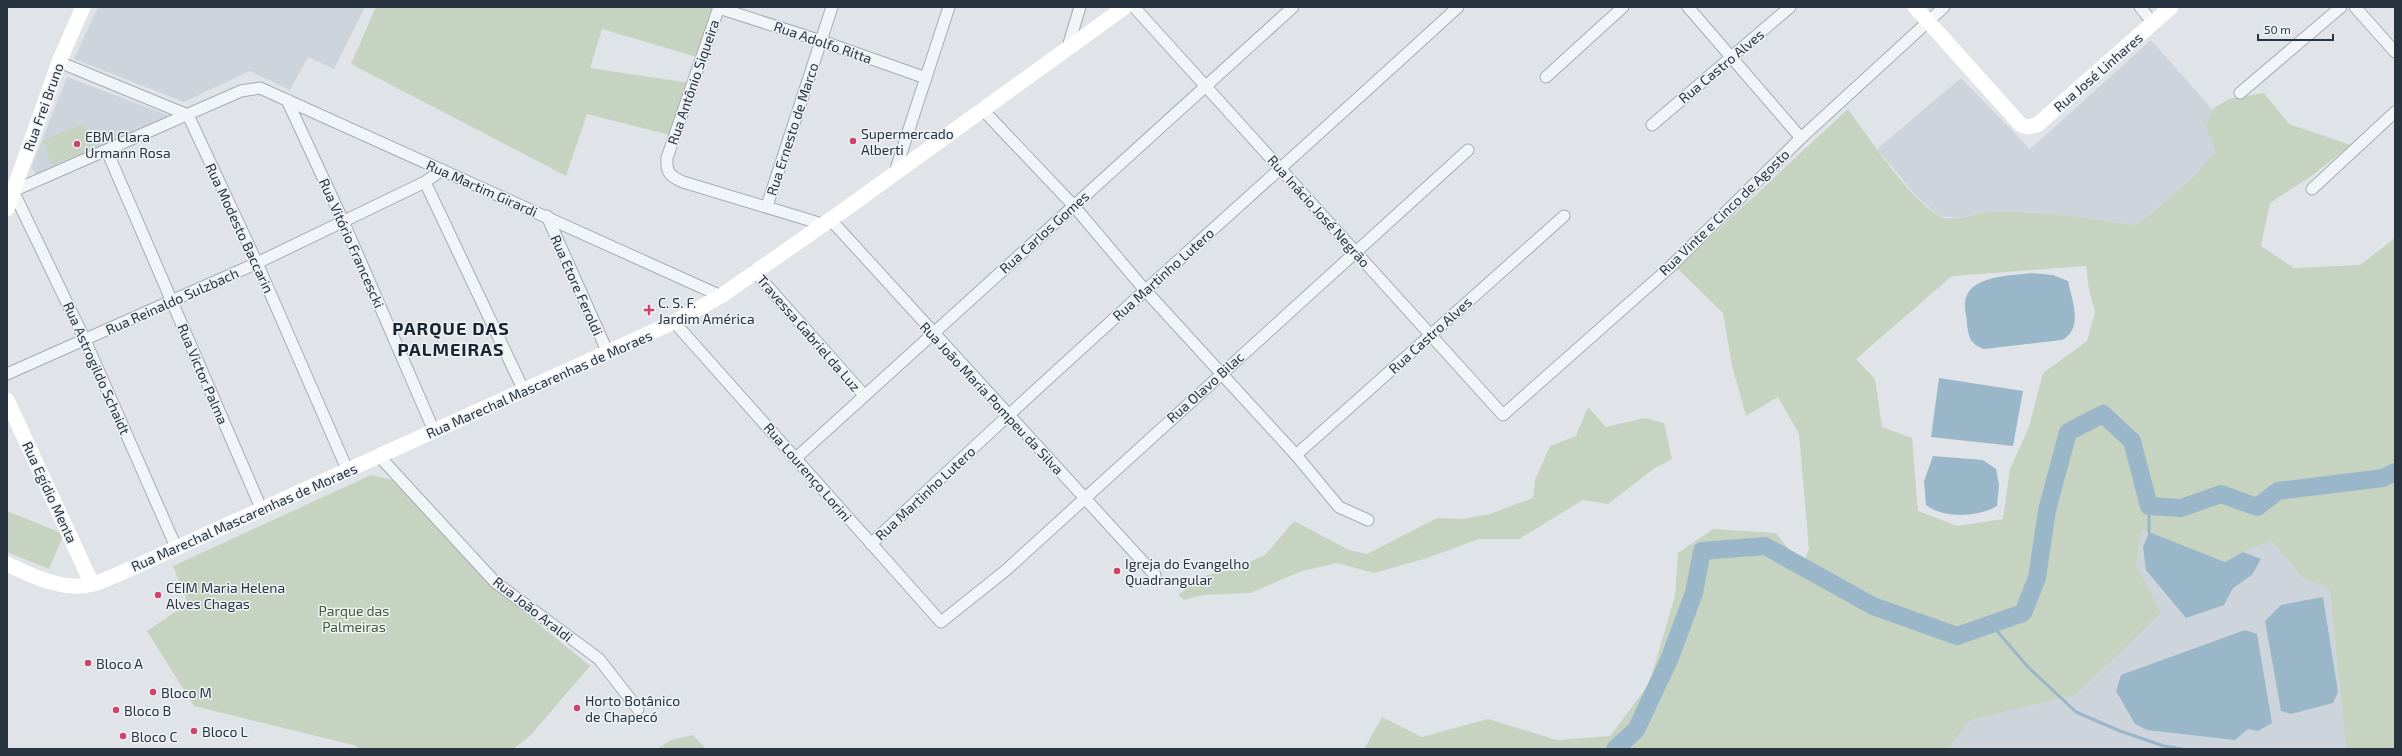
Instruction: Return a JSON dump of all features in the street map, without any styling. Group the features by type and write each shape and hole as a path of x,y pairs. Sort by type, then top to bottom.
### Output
{"street":[{"name":"Rua Frei Bruno","path":"7,209 60,62 83,7"},
{"name":"Rua Adolfo Ritta","path":"719,7 926,78"},
{"name":"Rua Antônio Siqueira","path":"719,7 667,158 666,169 672,177 767,206"},
{"name":"Rua Ernesto de Marco","path":"767,206 832,7"},
{"path":"895,172 949,7"},
{"path":"1067,50 1080,7"},
{"name":"Rua Marechal Mascarenhas de Moraes","path":"7,564 36,578 79,586 92,584 524,391 674,322 721,296 754,271 826,222 982,109 1067,50 1125,7"},
{"name":"Rua Inácio José Negrão","path":"1134,7 1503,414"},
{"name":"Rua Carlos Gomes","path":"796,458 1073,205 1207,87 1294,7"},
{"name":"Rua Martinho Lutero","path":"870,544 1144,289 1281,168 1458,7"},
{"path":"1546,77 1623,7"},
{"path":"1688,7 1733,57 1801,138"},
{"name":"Rua Castro Alves","path":"1652,125 1790,7"},
{"path":"1915,7 1928,21"},
{"name":"Rua Vinte e Cinco de Agosto","path":"1503,414 1668,268 1801,138 1944,7"},
{"path":"2140,7 2153,22"},
{"name":"Rua José Linhares","path":"1928,21 2021,125 2028,127 2036,125 2171,7"},
{"path":"2240,93 2341,7"},
{"path":"2355,7 2395,52"},
{"path":"60,62 188,115"},
{"name":"Rua Martim Girardi","path":"13,191 241,91 260,88 547,216 721,296"},
{"name":"Rua Vitório Francescki","path":"287,100 343,221 434,431"},
{"path":"982,109 1073,205 1144,289 1296,455 1339,507 1368,520"},
{"path":"2312,189 2395,112"},
{"name":"Rua Modesto Baccarin","path":"188,115 257,263 347,469"},
{"name":"Rua Olavo Bilac","path":"941,622 1005,571 1468,150"},
{"name":"Rua Victor Palma","path":"107,151 262,508"},
{"name":"Rua Reinaldo Sulzbach","path":"7,374 257,263 425,182 442,170"},
{"path":"425,182 524,391"},
{"name":"Rua Astrogildo Schaidt","path":"13,191 86,340 176,547"},
{"path":"767,206 826,222"},
{"name":"Rua Etore Feroldi","path":"547,216 608,353"},
{"name":"Rua Castro Alves","path":"1296,455 1564,216"},
{"name":"Rua João Maria Pompeu da Silva","path":"826,222 1009,414 1084,499 1155,574"},
{"name":"Travessa Gabriel da Luz","path":"754,271 864,395"},
{"name":"Rua Lourenço Lorini","path":"674,322 941,622"},
{"name":"Rua Egídio Menta","path":"7,400 92,584"},
{"name":"Rua João Araldi","path":"379,456 495,582 599,659 638,709"}],"shaded area":[{"path":"98,7 365,7 334,69 308,57 290,90 250,71 184,102 74,59"},
{"path":"2151,40 2212,109 2206,127 2215,151 2194,177 2137,225 2027,212 1987,212 1958,218 1939,216 1917,197 1877,149 1961,78 2030,149"},
{"name":"EBM Clara Urmann Rosa","path":"67,77 170,116 170,119 38,176 31,168"},
{"path":"2141,528 2225,562 2243,552 2272,541 2302,578 2327,587 2330,590 2346,749 1948,749 1971,720 2076,695 2160,613 2136,565"}],"green space":[{"path":"376,7 716,7 700,58 602,29 590,68 690,83 674,136 587,114 566,176 351,64"},
{"path":"2264,93 2289,124 2351,145 2310,177 2270,203 2261,246 2294,268 2360,265 2395,238 2395,749 2346,749 2330,591 2327,587 2302,578 2272,541 2243,552 2225,562 2142,529 2136,565 2161,613 2076,695 1971,720 1948,749 1364,749 1382,717 1422,737 1488,719 1557,740 1610,736 1649,684 1675,596 1678,553 1713,529 1776,533 1802,566 1809,549 1799,434 1778,397 1746,416 1732,366 1723,313 1677,268 1848,109 1878,151 1902,181 1914,195 1938,215 1956,218 1989,212 2026,212 2137,225 2194,177 2215,151 2206,127 2212,109 2229,99","holes":["2086,266 2089,290 2095,312 2087,341 2043,373 2029,427 2010,469 2003,519 1957,526 1918,511 1912,438 1882,427 1875,379 1856,359 1952,276"]},
{"path":"84,124 93,149 52,165 43,140"},
{"path":"1588,407 1606,427 1645,418 1664,423 1672,459 1655,468 1608,504 1583,500 1519,539 1479,539 1427,558 1374,573 1337,563 1302,571 1250,593 1203,595 1184,600 1178,595 1204,576 1233,569 1265,555 1294,521 1349,550 1367,554 1437,518 1463,519 1490,514 1533,498 1535,480 1550,446 1576,436"},
{"name":"Parque das Palmeiras","path":"371,475 393,480 498,591 590,666 530,736 513,749 360,749 353,745 194,706 147,631 188,603 173,566"},
{"path":"7,511 64,534 49,569 7,552"},
{"path":"693,735 706,749 657,749 671,740"}],"water":[{"path":"2031,273 2053,275 2068,281 2075,314 2073,329 2069,335 2062,340 1984,349 1973,343 1968,329 1965,305 1968,293 1974,286 1992,278"},
{"path":"1939,378 2023,391 2013,446 1931,437"},
{"path":"1933,456 1983,460 1996,469 1999,485 1997,506 1990,510 1962,515 1942,513 1933,510 1926,505 1924,481"},
{"path":"2149,532 2225,562 2243,552 2261,559 2252,575 2233,588 2224,605 2186,618 2146,570 2143,547"},
{"path":"2323,597 2338,692 2333,703 2291,714 2281,711 2265,621 2281,605"},
{"path":"2245,630 2257,634 2272,723 2258,731 2248,729 2235,740 2147,730 2135,724 2116,691 2121,675"}],"waterway":[{"path":"1615,749 1636,730 1669,660 1694,593 1702,551 1765,546 1873,606 1957,636 2023,613 2037,578 2047,510 2068,432 2103,414 2132,441 2149,506 2181,508 2221,494 2257,507 2278,491 2383,478 2395,472"},
{"path":"2149,506 2149,532"},
{"path":"1991,624 2028,667 2076,712 2120,731 2164,746 2182,749"}],"place":[{"name":"Supermercado Alberti","path":"853,141"},
{"name":"EBM Clara Urmann Rosa","path":"77,144"},
{"name":"C. S. F. Jardim América","path":"649,310"},
{"name":"Igreja do Evangelho Quadrangular","path":"1117,571"},
{"name":"CEIM Maria Helena Alves Chagas","path":"158,595"},
{"name":"Bloco A","path":"88,663"},
{"name":"Bloco M","path":"153,692"},
{"name":"Horto Botânico de Chapecó","path":"577,708"},
{"name":"Bloco B","path":"116,710"},
{"name":"Bloco L","path":"194,731"},
{"name":"Bloco C","path":"123,736"}],"district":[{"name":"PARQUE DAS PALMEIRAS","path":"451,338"}]}
